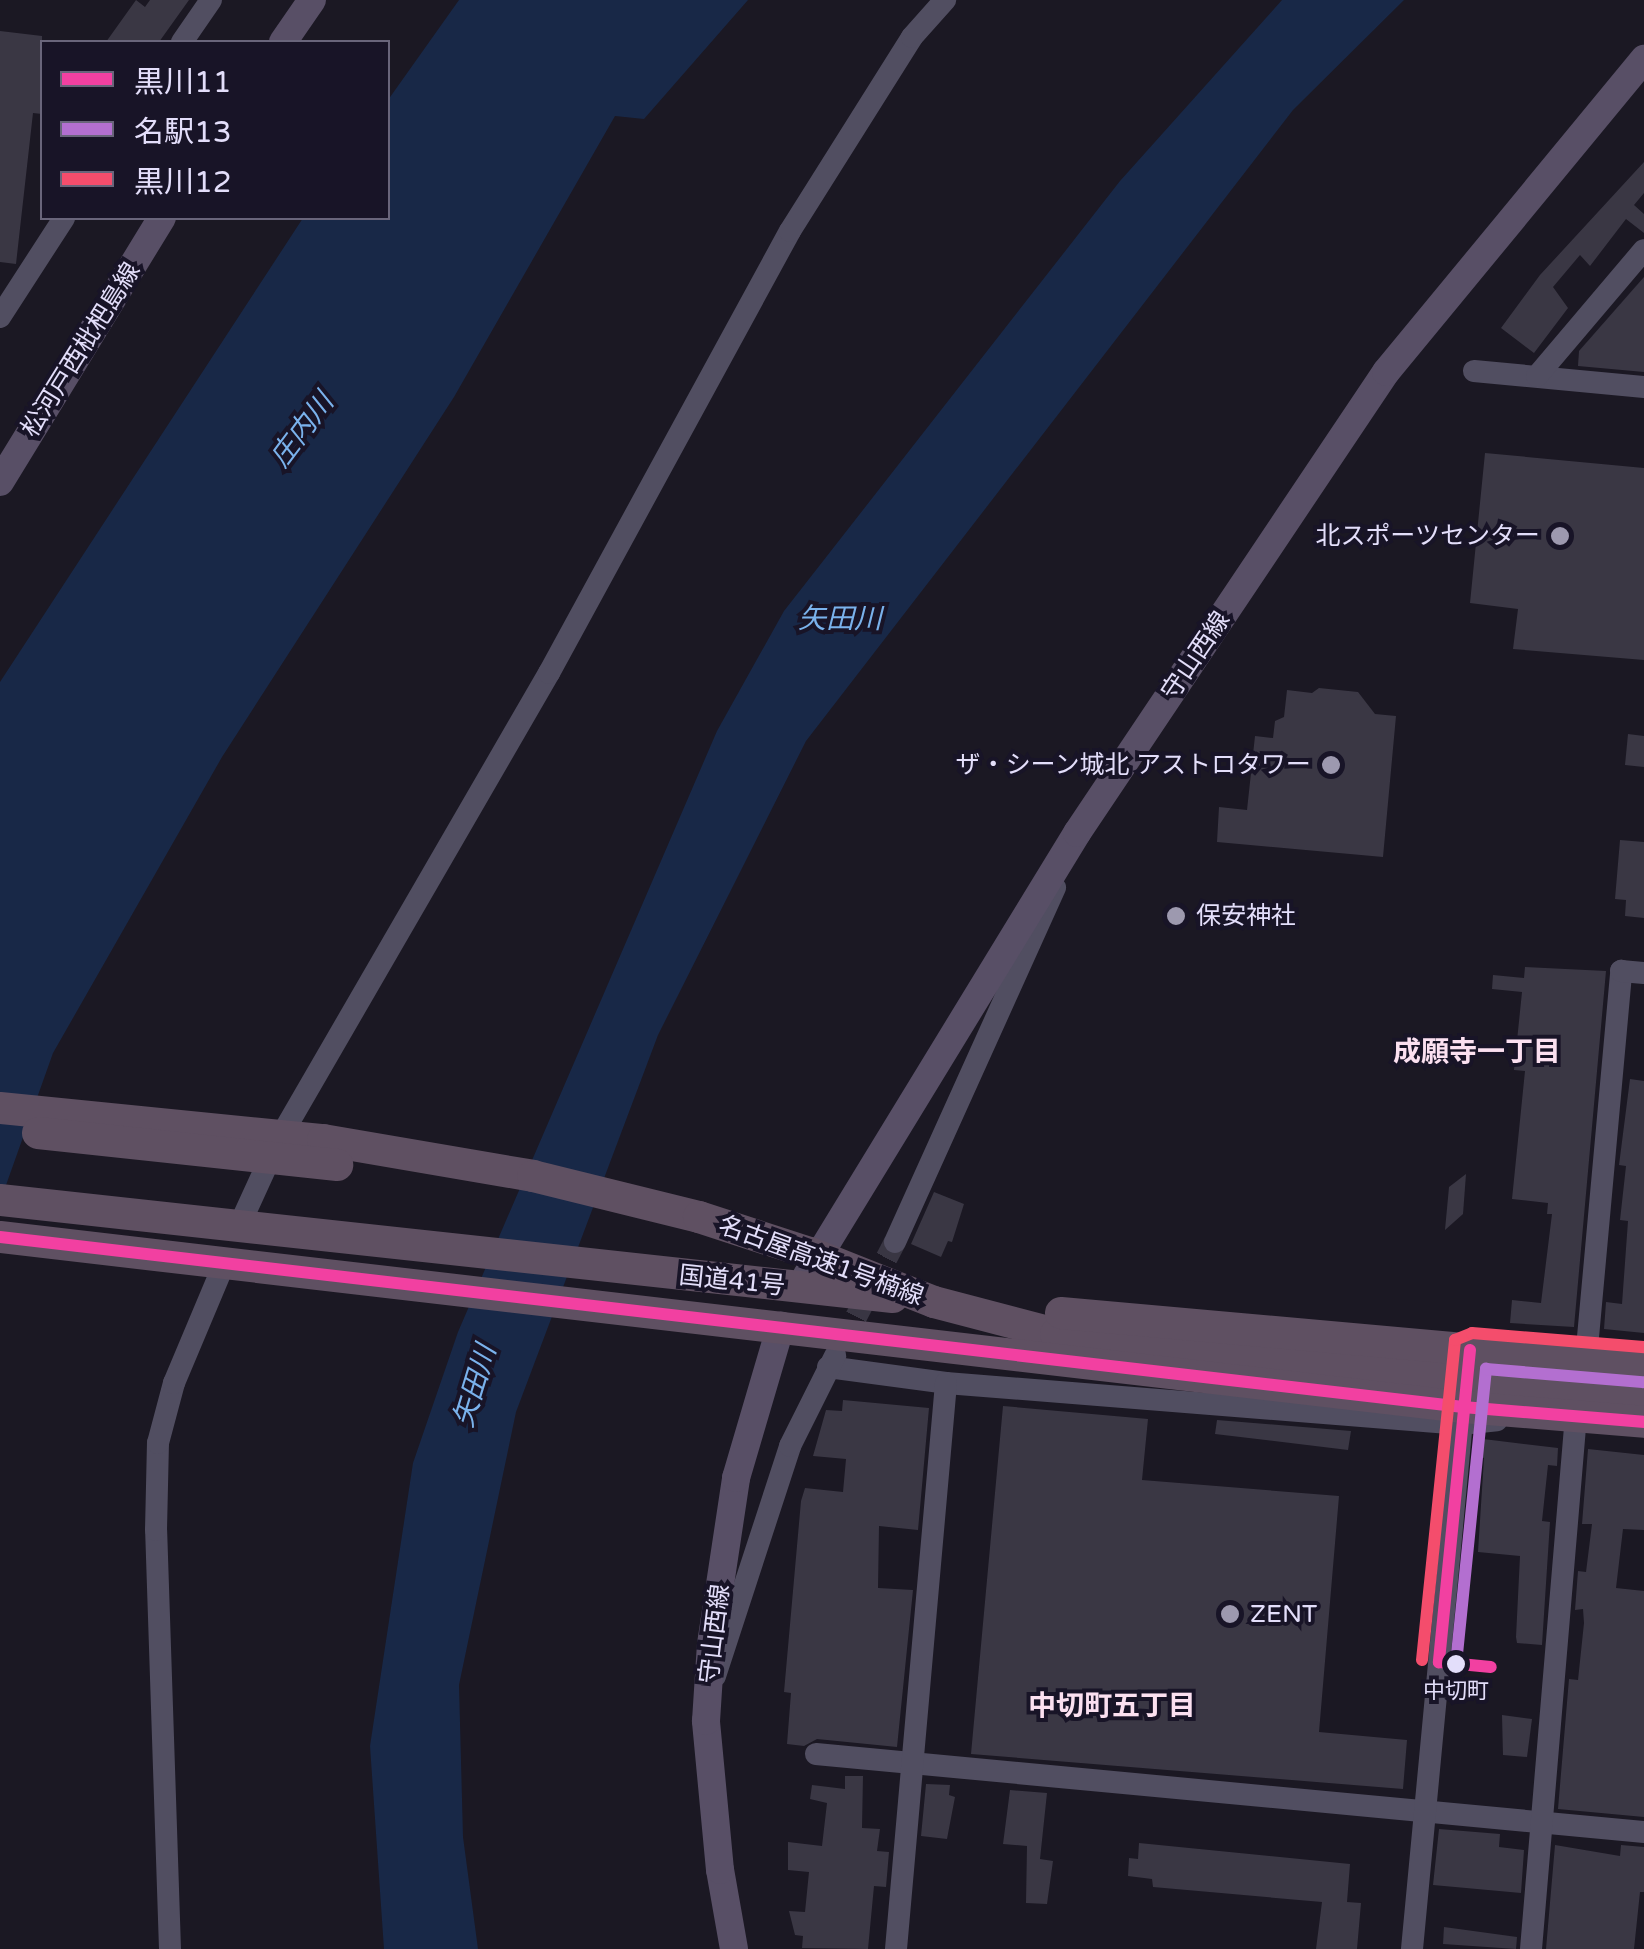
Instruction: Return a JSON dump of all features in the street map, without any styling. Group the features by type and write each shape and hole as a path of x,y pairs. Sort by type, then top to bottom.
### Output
{"highway":[{"name":"名古屋高速1号楠線","path":"0,1108 322,1140 533,1176 699,1217 810,1253 934,1302 1056,1334 1644,1398"},
{"name":"名古屋高速1号楠線","path":"0,1130 322,1162 544,1196 695,1230 805,1263 989,1331 1054,1345 1644,1407"},
{"name":"国道41号","path":"0,1200 757,1284 1644,1365"},
{"name":"国道41号","path":"0,1237 748,1320 1462,1415 1566,1414 1644,1422"}],"main road":[{"path":"283,40 312,0"},
{"name":"守山西線","path":"798,1288 1078,832 1386,372 1644,59"},
{"name":"松河戸西枇杷島線","path":"0,482 161,220"},
{"name":"守山西線","path":"734,1949 720,1870 708,1698 711,1644 736,1478 780,1324"}],"street":[{"path":"183,40 211,0"},
{"path":"238,1226 278,1142 549,673 790,231 912,37 945,0"},
{"path":"0,317 63,220"},
{"path":"1537,376 1644,250"},
{"path":"1474,372 1644,387"},
{"path":"895,1242 949,1116 1018,977 1078,832"},
{"path":"1586,1359 1621,971 1644,973"},
{"path":"170,1949 156,1530 158,1443 174,1383 224,1264"},
{"path":"1412,1949 1470,1350"},
{"path":"708,1698 790,1446 832,1361 946,1383 1462,1415"},
{"path":"896,1949 946,1383"},
{"path":"1531,1949 1544,1823 1566,1414"},
{"path":"816,1754 1644,1832"}],"water":[{"name":"庄内川","path":"459,0 748,0 644,119 615,116 454,397 222,757 53,1053 0,1202 0,682 302,220 390,220 390,97"},
{"name":"矢田川","path":"1282,0 1404,0 1293,110 806,741 658,1035 516,1412 459,1685 463,1837 478,1949 384,1949 370,1746 413,1463 458,1332 717,731 784,611 1120,181"}],"building":[{"path":"136,0 145,7 150,0 189,0 160,40 107,40"},
{"path":"0,31 42,36 42,40 40,114 33,113 16,264 0,262"},
{"path":"1644,162 1644,193 1634,205 1644,214 1644,233 1626,219 1590,266 1580,255 1553,287 1568,308 1534,353 1501,328 1540,275"},
{"path":"1644,277 1644,372 1578,366 1579,351"},
{"name":"北スポーツセンター","path":"1485,453 1644,468 1644,660 1513,649 1518,609 1470,603"},
{"path":"1319,688 1358,692 1375,714 1396,716 1383,857 1217,842 1219,807 1247,810 1255,736 1273,738 1275,721 1284,717 1287,690 1312,693"},
{"path":"1628,734 1644,736 1644,767 1625,765"},
{"path":"1620,840 1644,842 1644,918 1625,916 1626,900 1615,899"},
{"path":"1525,967 1606,971 1574,1327 1510,1323 1512,1300 1541,1303 1552,1214 1547,1214 1548,1203 1512,1199 1525,1071 1514,1070 1522,992 1492,989 1493,975 1524,978"},
{"path":"1630,1079 1644,1081 1644,1333 1604,1329 1606,1302 1622,1304 1628,1221 1620,1220 1626,1166 1619,1165"},
{"path":"1466,1174 1463,1214 1445,1230 1449,1187"},
{"path":"934,1192 964,1204 952,1242 948,1241 941,1257 911,1244"},
{"path":"843,1400 929,1408 918,1530 879,1526 878,1588 913,1590 897,1747 817,1739 804,1746 787,1744 791,1693 784,1692 801,1501 805,1488 843,1492 846,1459 813,1456 826,1410 842,1411"},
{"path":"1003,1406 1148,1419 1142,1480 1339,1496 1319,1732 1407,1740 1403,1789 971,1754"},
{"path":"1217,1420 1351,1431 1348,1450 1215,1434"},
{"path":"1475,1438 1558,1448 1557,1466 1548,1465 1542,1521 1550,1522 1542,1645 1517,1643 1520,1556 1478,1552 1484,1458 1474,1456"},
{"path":"1588,1449 1644,1455 1644,1530 1623,1529 1616,1588 1644,1591 1644,1817 1558,1809 1569,1679 1578,1680 1584,1623 1583,1609 1575,1610 1578,1571 1586,1572 1592,1524 1582,1524"},
{"path":"1502,1715 1532,1719 1527,1757 1503,1755"},
{"path":"845,1776 863,1776 862,1828 880,1829 877,1851 889,1852 886,1887 874,1886 868,1949 802,1948 803,1936 795,1935 789,1911 805,1912 809,1872 788,1870 788,1842 822,1846 827,1803 810,1799 812,1785 845,1789"},
{"path":"926,1784 950,1785 949,1795 955,1797 947,1839 921,1836"},
{"path":"1010,1790 1047,1793 1040,1859 1053,1861 1047,1904 1026,1903 1027,1846 1003,1844"},
{"path":"1439,1829 1500,1834 1499,1847 1524,1850 1521,1893 1433,1885"},
{"path":"1139,1843 1350,1864 1347,1902 1361,1903 1357,1949 1316,1949 1322,1902 1153,1887 1152,1879 1128,1876 1129,1858 1138,1859"},
{"path":"1555,1845 1620,1856 1621,1845 1644,1847 1644,1892 1640,1892 1634,1949 1546,1949"},
{"path":"1444,1927 1517,1937 1516,1949 1443,1944"}],"tunnel":[{"path":"841,1346 895,1242"}],"transit line":[{"name":"黒川11","path":"0,1237 1463,1407 1644,1422"},
{"name":"黒川12","path":"1422,1660 1455,1340 1472,1333 1644,1347"},
{"name":"黒川11","path":"1470,1350 1439,1662 1491,1667"},
{"name":"名駅13","path":"1456,1664 1486,1369 1642,1382"}],"place":[{"name":"北スポーツセンター","path":"1560,536"},
{"name":"ザ・シーン城北 アストロタワー","path":"1331,765"},
{"name":"保安神社","path":"1176,916"},
{"name":"ZENT","path":"1230,1614"},
{"name":"中切町","path":"1456,1664"}],"district":[{"name":"成願寺一丁目","path":"1477,1052"},
{"name":"中切町五丁目","path":"1112,1706"}]}
